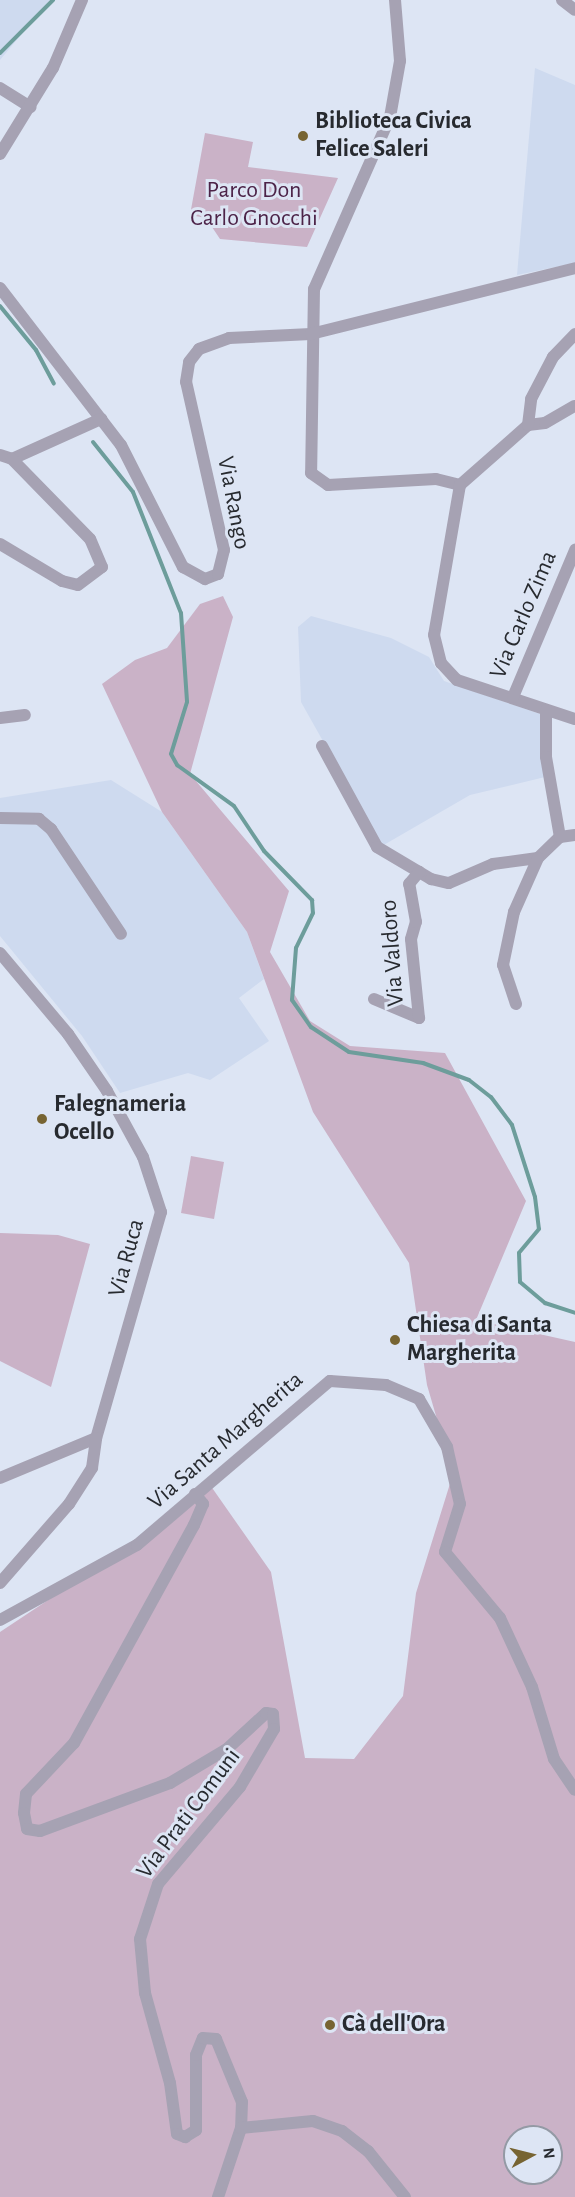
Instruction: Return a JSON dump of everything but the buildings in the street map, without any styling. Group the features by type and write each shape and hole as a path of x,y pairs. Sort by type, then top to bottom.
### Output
{"street":[{"path":"0,154 31,107 82,0"},
{"path":"395,0 400,61 390,117 321,266 311,334 309,458 318,482 343,486 436,479 460,485"},
{"path":"562,0 575,10"},
{"path":"0,88 31,107"},
{"name":"Via Rango","path":"101,419 136,468 183,567 192,576 218,574 224,550 186,382 189,362 212,341 311,334 575,268"},
{"path":"0,288 101,419 6,457 90,539 102,567 78,585 62,582 0,544"},
{"path":"528,425 531,399 554,357 575,334"},
{"path":"575,406 545,423 528,425 460,485 436,649 457,680 513,697 575,720"},
{"name":"Via Carlo Zima","path":"513,697 575,550"},
{"path":"546,710 546,757 560,837"},
{"path":"0,718 25,715"},
{"name":"Via Valdoro","path":"322,746 351,794 363,830 377,847 419,872 449,883 493,864 538,858"},
{"path":"0,818 39,819 51,829 121,934"},
{"path":"516,1004 504,965 514,912 538,858 560,837 575,835"},
{"name":"Via Valdoro","path":"374,999 419,1018 411,939 417,922 409,884 419,872"},
{"name":"Via Ruca","path":"0,953 68,1034 107,1091 156,1188 161,1212 96,1438 92,1468 69,1504 0,1583"},
{"name":"Via Santa Margherita","path":"0,1620 63,1581 113,1563 330,1381 386,1385 419,1399 433,1418 457,1475 460,1504 445,1552 500,1618 532,1687 554,1759 575,1790"},
{"path":"0,1478 96,1438"},
{"name":"Via Prati Comuni","path":"195,1494 203,1504 194,1525 74,1743 26,1794 24,1814 27,1829 40,1831 170,1782 227,1749 266,1713 273,1714 274,1729 240,1787 158,1884 140,1939 145,1993 170,2083 177,2134 185,2137 196,2130 196,2055 203,2038 216,2039 242,2102 241,2128 218,2197"},
{"path":"241,2128 314,2121 342,2131 368,2151 405,2197"}],"shaded area":[{"path":"0,0 50,0 0,60"},
{"path":"535,68 575,85 575,263 517,275"},
{"path":"311,616 391,638 429,657 444,681 540,714 545,777 470,795 382,846 301,702 298,627"},
{"path":"111,780 162,812 247,932 264,979 239,998 269,1041 210,1080 188,1073 120,1093 82,1036 0,936 0,798"}],"green space":[{"name":"Parco Don Carlo Gnocchi","path":"205,133 253,142 248,167 338,178 307,247 220,239 206,218 190,215"},
{"path":"223,596 233,617 190,774 289,891 270,952 310,1021 350,1046 445,1053 526,1201 476,1320 575,1342 575,2197 0,2197 0,1632 137,1541 208,1482 271,1572 305,1758 354,1759 403,1696 416,1593 453,1474 427,1385 409,1263 313,1112 247,932 162,812 102,684 135,660 167,648 200,604"},
{"path":"191,1156 224,1162 214,1219 181,1213"},
{"path":"0,1233 58,1235 90,1244 51,1387 0,1361"}],"waterway":[{"path":"0,53 53,0"},
{"path":"0,306 36,350 54,384"},
{"path":"93,442 133,492 181,613 187,702 171,754 177,765 234,806 264,851 312,900 313,913 296,948 292,1000 311,1027 349,1052 423,1063 469,1080 491,1097 512,1125 535,1197 539,1229 519,1253 520,1282 545,1303 575,1313"}],"place":[{"name":"Biblioteca Civica Felice Saleri","path":"303,136"},
{"name":"Falegnameria Ocello","path":"42,1119"},
{"name":"Chiesa di Santa Margherita","path":"395,1340"},
{"name":"Cà dell'Ora","path":"330,2025"}]}
